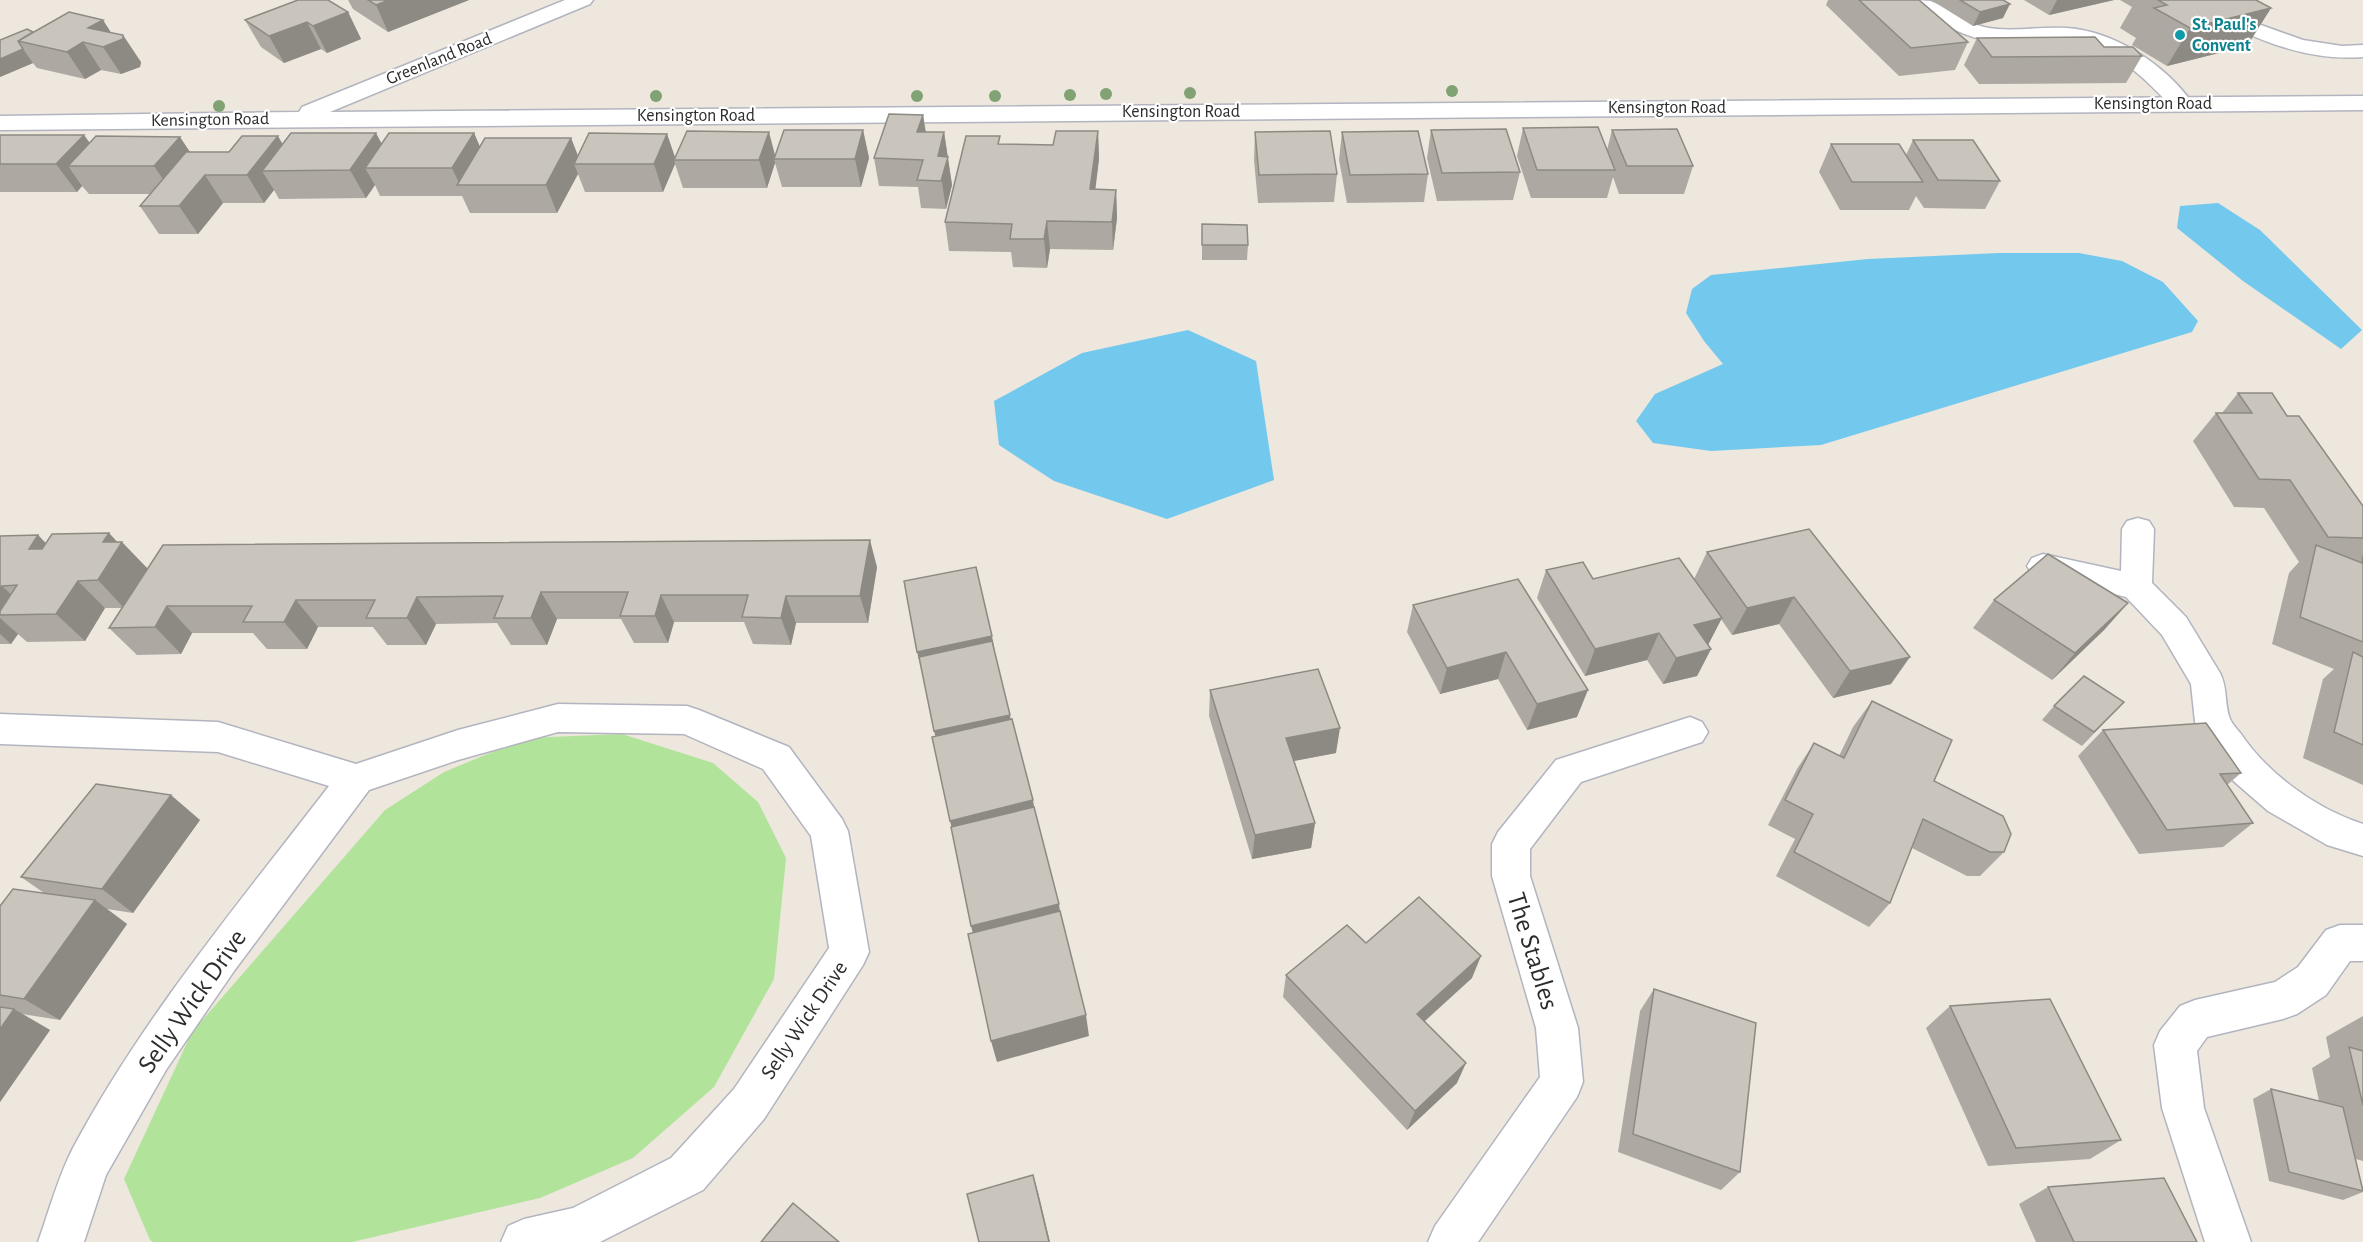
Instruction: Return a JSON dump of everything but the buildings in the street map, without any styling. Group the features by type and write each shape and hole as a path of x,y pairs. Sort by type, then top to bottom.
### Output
{"street":[{"name":"Greenland Road","path":"294,119 583,0"},
{"path":"1908,0 1939,13 1960,26 1982,33 2010,37 2067,34 2087,36 2109,43 2140,62 2182,104"},
{"path":"2194,0 2258,33 2310,48 2363,51"},
{"name":"Kensington Road","path":"0,123 2363,103"},
{"path":"2136,587 2138,529"},
{"path":"2043,566 2136,587 2174,626 2208,683 2212,722 2243,767 2281,800 2340,832 2363,840"},
{"name":"Selly Wick Drive","path":"61,1242 88,1165 152,1055 220,958 356,779 458,745 558,718 687,720 776,758 829,831 849,952 749,1104 687,1174 578,1229 524,1242"},
{"path":"0,729 218,736 356,779"},
{"name":"The Stables","path":"1451,1242 1562,1082 1557,1028 1511,876 1511,844 1569,771 1690,732"},
{"path":"2228,1242 2183,1108 2175,1046 2195,1020 2283,1000 2312,981 2340,943 2363,943"}],"green space":[{"path":"622,734 713,763 758,802 786,858 774,979 714,1087 633,1158 540,1198 352,1242 153,1242 150,1240 124,1179 192,1032 385,810 444,772 526,738"}],"water":[{"path":"2218,203 2260,230 2362,330 2341,349 2243,281 2177,228 2180,206"},
{"path":"1999,253 2079,253 2122,261 2163,282 2198,321 2192,332 1821,445 1711,451 1653,443 1636,421 1655,394 1723,364 1704,341 1686,313 1692,289 1711,275 1868,259"},
{"path":"1188,330 1256,361 1274,480 1167,519 1054,481 999,445 994,401 1082,353"}],"place":[{"name":"St. Paul's Convent","path":"2180,35"}]}
